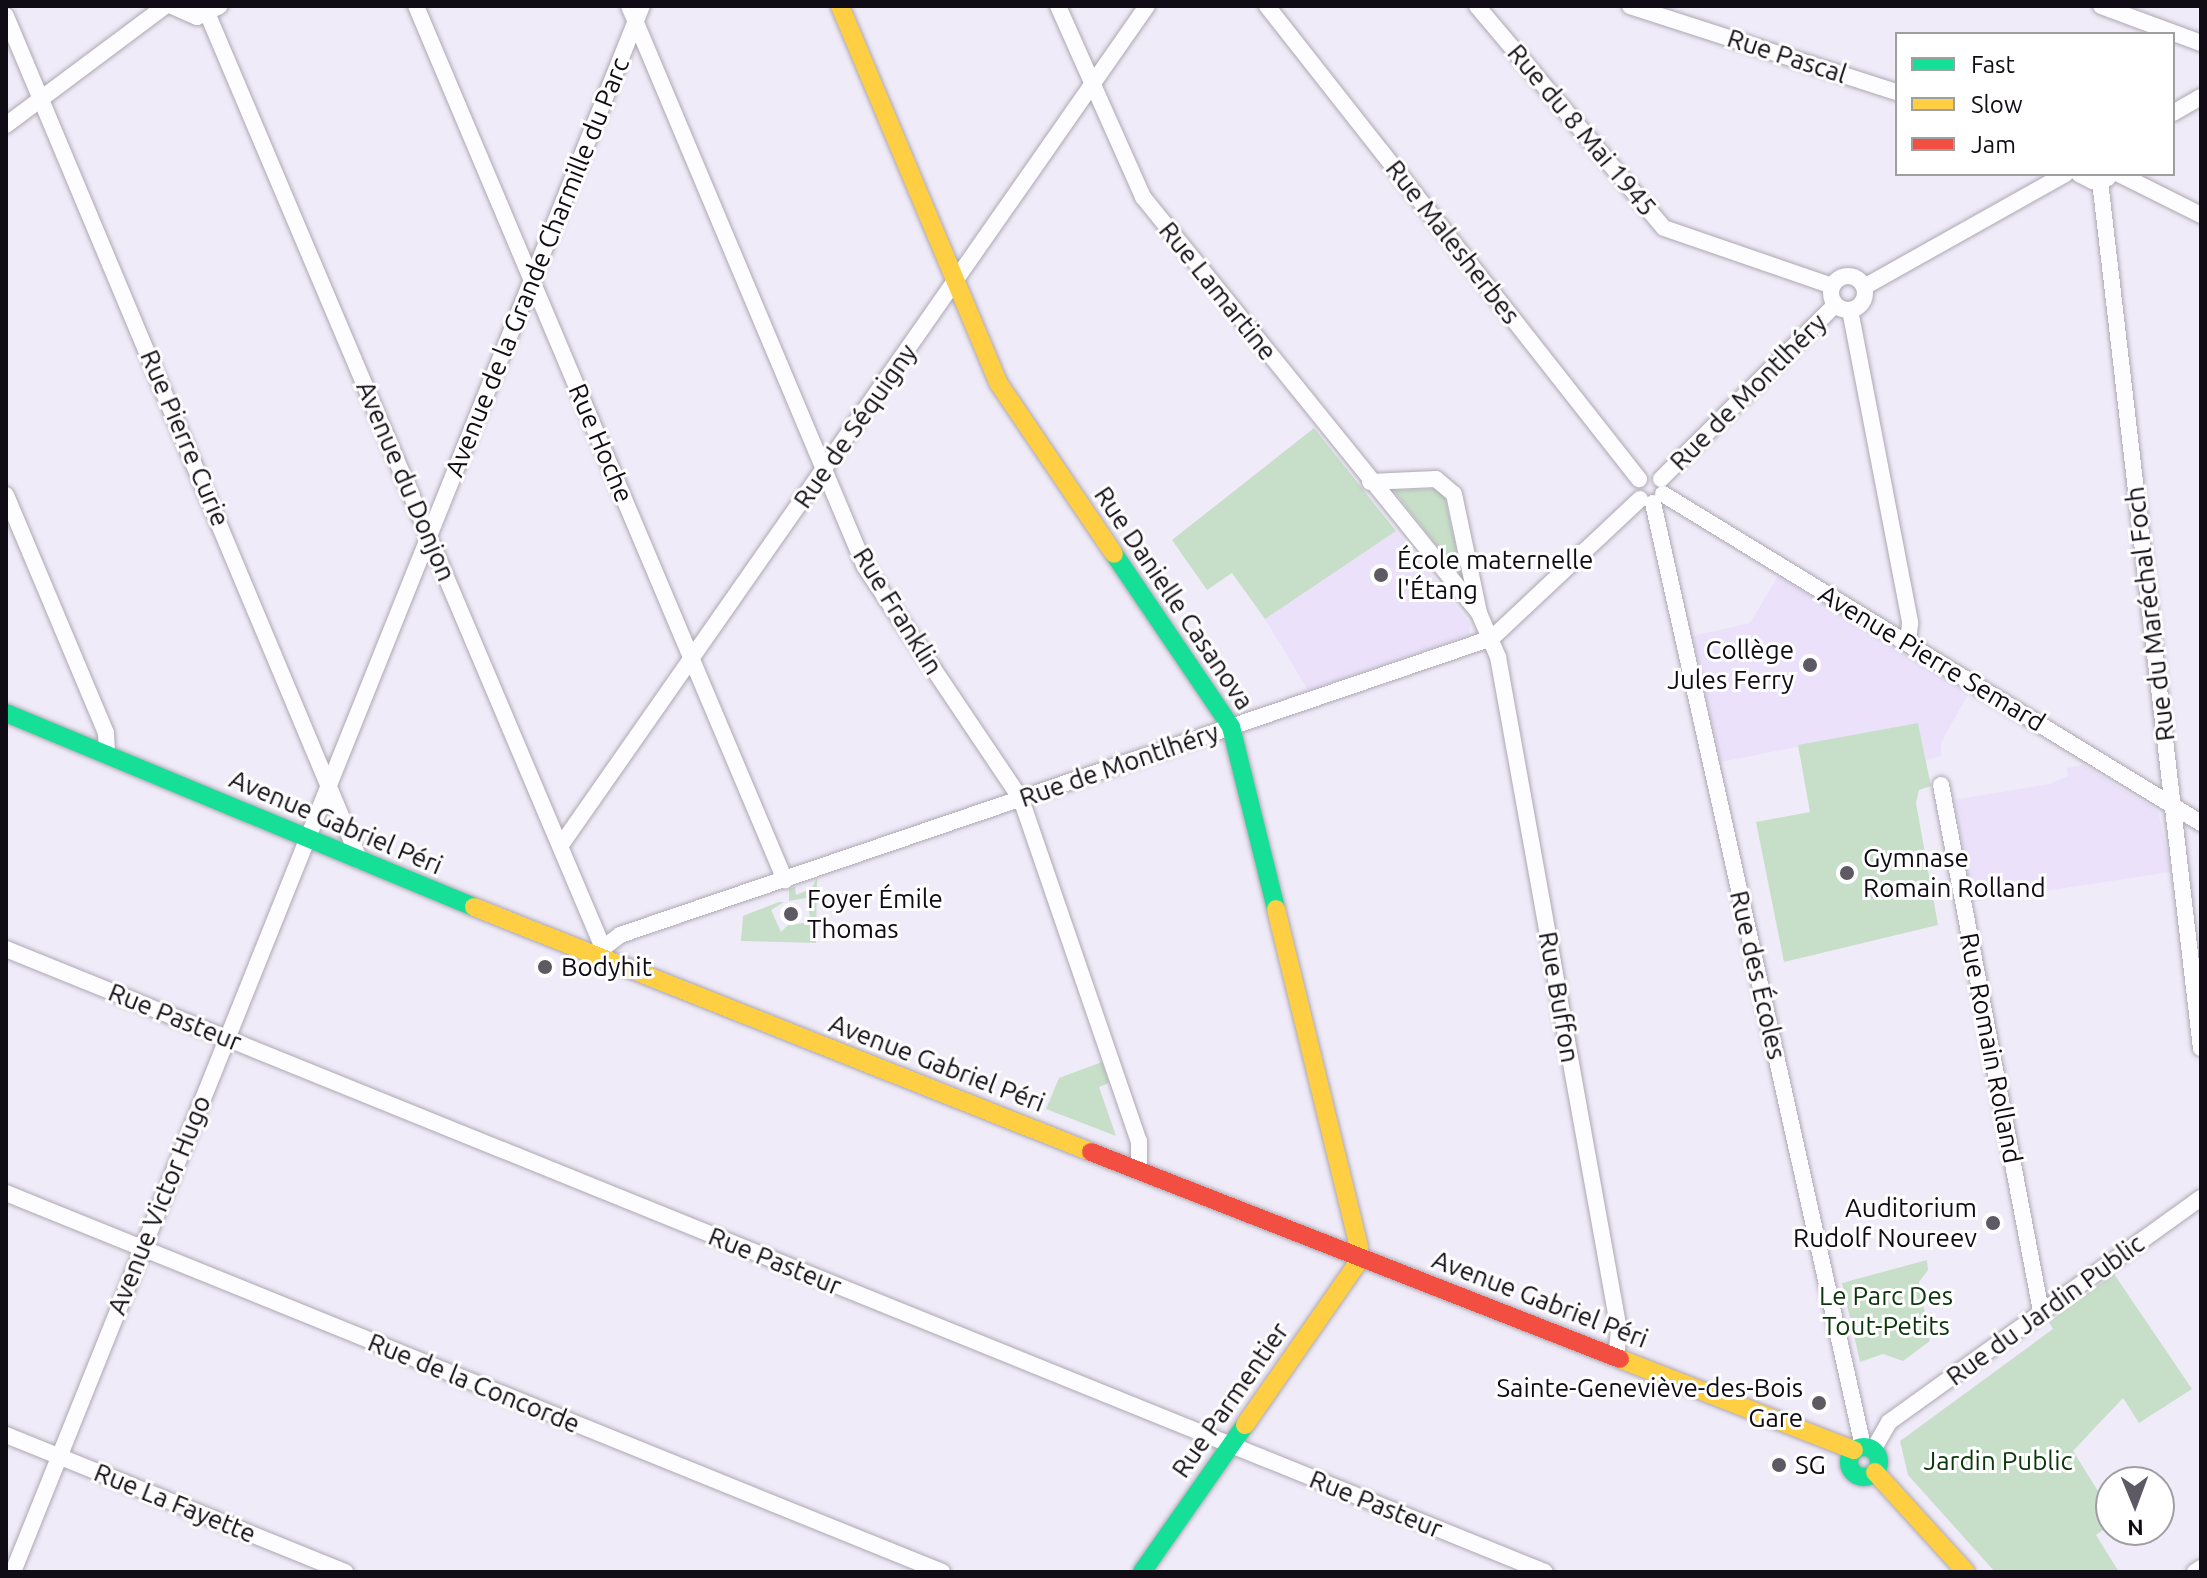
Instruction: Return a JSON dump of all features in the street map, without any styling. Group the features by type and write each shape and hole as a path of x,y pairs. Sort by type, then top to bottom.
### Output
{"street":[{"path":"6,125 165,6"},
{"path":"172,6 186,16 214,10"},
{"name":"Rue Hoche","path":"416,6 785,880"},
{"name":"Rue Franklin","path":"629,6 872,580 1021,799 1139,1141 1139,1170"},
{"name":"Avenue de la Grande Charmille du Parc","path":"306,839 642,6"},
{"name":"Rue Danielle Casanova","path":"840,6 999,384 1231,727 1360,1257"},
{"name":"Rue Lamartine","path":"1058,6 1143,197 1370,482 1479,613 1492,638"},
{"name":"Rue de Séquigny","path":"561,845 1147,6"},
{"name":"Rue Malesherbes","path":"1267,6 1639,479 1650,474 1654,494"},
{"name":"Rue du 8 Mai 1945","path":"1477,6 1664,228 1832,286 1849,275 1864,287"},
{"name":"Rue Pascal","path":"1630,6 1895,91"},
{"path":"2101,6 2171,32"},
{"name":"Avenue du Donjon","path":"214,10 428,535 561,845 601,954"},
{"name":"Rue Pierre Curie","path":"6,16 360,861"},
{"path":"2175,33 2201,43"},
{"path":"2175,112 2201,97"},
{"path":"1864,287 2061,176"},
{"path":"2123,176 2201,215"},
{"name":"Rue du Maréchal Foch","path":"2106,178 2201,1048"},
{"path":"1832,286 1843,307 1910,623 1908,644"},
{"name":"Rue de Montlhéry","path":"601,954 620,935 1492,638 1654,494 1843,307 1864,299 1864,287"},
{"name":"Rue Lamartine","path":"1370,482 1436,479 1452,489 1479,613"},
{"name":"Avenue Pierre Semard","path":"1654,494 2201,823"},
{"name":"Rue des Écoles","path":"1654,494 1863,1449"},
{"path":"6,495 106,733 107,755"},
{"name":"Rue Buffon","path":"1492,638 1619,1330 1616,1357"},
{"name":"Avenue Gabriel Péri","path":"6,713 360,861 601,954 1139,1170 1616,1357 1863,1449"},
{"name":"Rue Romain Rolland","path":"1941,785 2041,1311"},
{"name":"Avenue Victor Hugo","path":"13,1572 306,839"},
{"name":"Rue Pasteur","path":"6,949 1545,1572"},
{"name":"Rue de la Concorde","path":"6,1193 942,1572"},
{"name":"Rue du Jardin Public","path":"1863,1449 1889,1422 2201,1198"},
{"name":"Rue Parmentier","path":"1142,1572 1360,1257"},
{"path":"1859,1421 1889,1422"},
{"name":"Rue La Fayette","path":"6,1435 345,1572"},
{"path":"1863,1449 1879,1458 1875,1472 1863,1477 1851,1471 1848,1462 1863,1449"},
{"path":"1875,1472 1966,1572"},
{"path":"2195,1572 2201,1568"}],"shaded area":[{"name":"École maternelle l'Étang","path":"1396,531 1470,624 1469,635 1308,690 1265,619"},
{"name":"Collège Jules Ferry","path":"1778,576 1968,694 1941,743 1941,756 1926,760 1918,723 1721,762 1693,636 1750,623"},
{"path":"2083,765 2158,811 2171,872 1973,902 1954,800 2050,784 2068,776 2067,768"}],"green space":[{"path":"1314,428 1396,531 1265,619 1232,573 1207,590 1172,540"},
{"path":"1438,489 1444,494 1463,579 1393,490"},
{"name":"Gymnase Romain Rolland","path":"1918,723 1931,786 1919,790 1916,803 1938,925 1784,962 1756,822 1810,812 1798,745"},
{"path":"817,878 816,943 741,941 743,916 779,902 784,902 771,910 781,932 788,925 811,922 806,898 789,901 789,889 795,887 796,895 811,889"},
{"path":"1102,1062 1109,1083 1099,1087 1116,1136 1046,1109 1059,1078"},
{"name":"Le Parc Des Tout-Petits","path":"1927,1260 1928,1270 1919,1282 1930,1341 1903,1361 1883,1354 1860,1362 1842,1283"},
{"name":"Jardin Public","path":"2114,1274 2192,1389 2139,1423 2123,1398 2073,1451 2095,1486 2095,1546 2103,1546 2119,1572 1995,1572 1908,1475 1900,1441 2053,1329 2049,1322"}],"traffic: fast":[{"path":"1114,554 1231,727 1276,909"},
{"path":"6,713 474,907"},
{"path":"1142,1572 1245,1425"},
{"path":"1864,1447 1875,1451 1879,1462 1875,1473 1864,1477 1853,1473 1849,1462 1853,1451 1864,1447"}],"traffic: slow":[{"path":"840,6 999,384 1114,554"},
{"path":"474,907 1091,1152"},
{"path":"1245,1425 1355,1267 1359,1247 1276,909"},
{"path":"1620,1359 1854,1450"},
{"path":"1875,1472 1966,1572"}],"traffic: jam":[{"path":"1091,1152 1620,1359"}],"place":[{"name":"École maternelle l'Étang","path":"1381,575"},
{"name":"Collège Jules Ferry","path":"1810,665"},
{"name":"Gymnase Romain Rolland","path":"1847,873"},
{"name":"Foyer Émile Thomas","path":"791,914"},
{"name":"Bodyhit","path":"545,967"},
{"name":"Auditorium Rudolf Noureev","path":"1993,1223"},
{"name":"Sainte-Geneviève-des-Bois Gare","path":"1819,1403"},
{"name":"SG","path":"1779,1465"}]}
